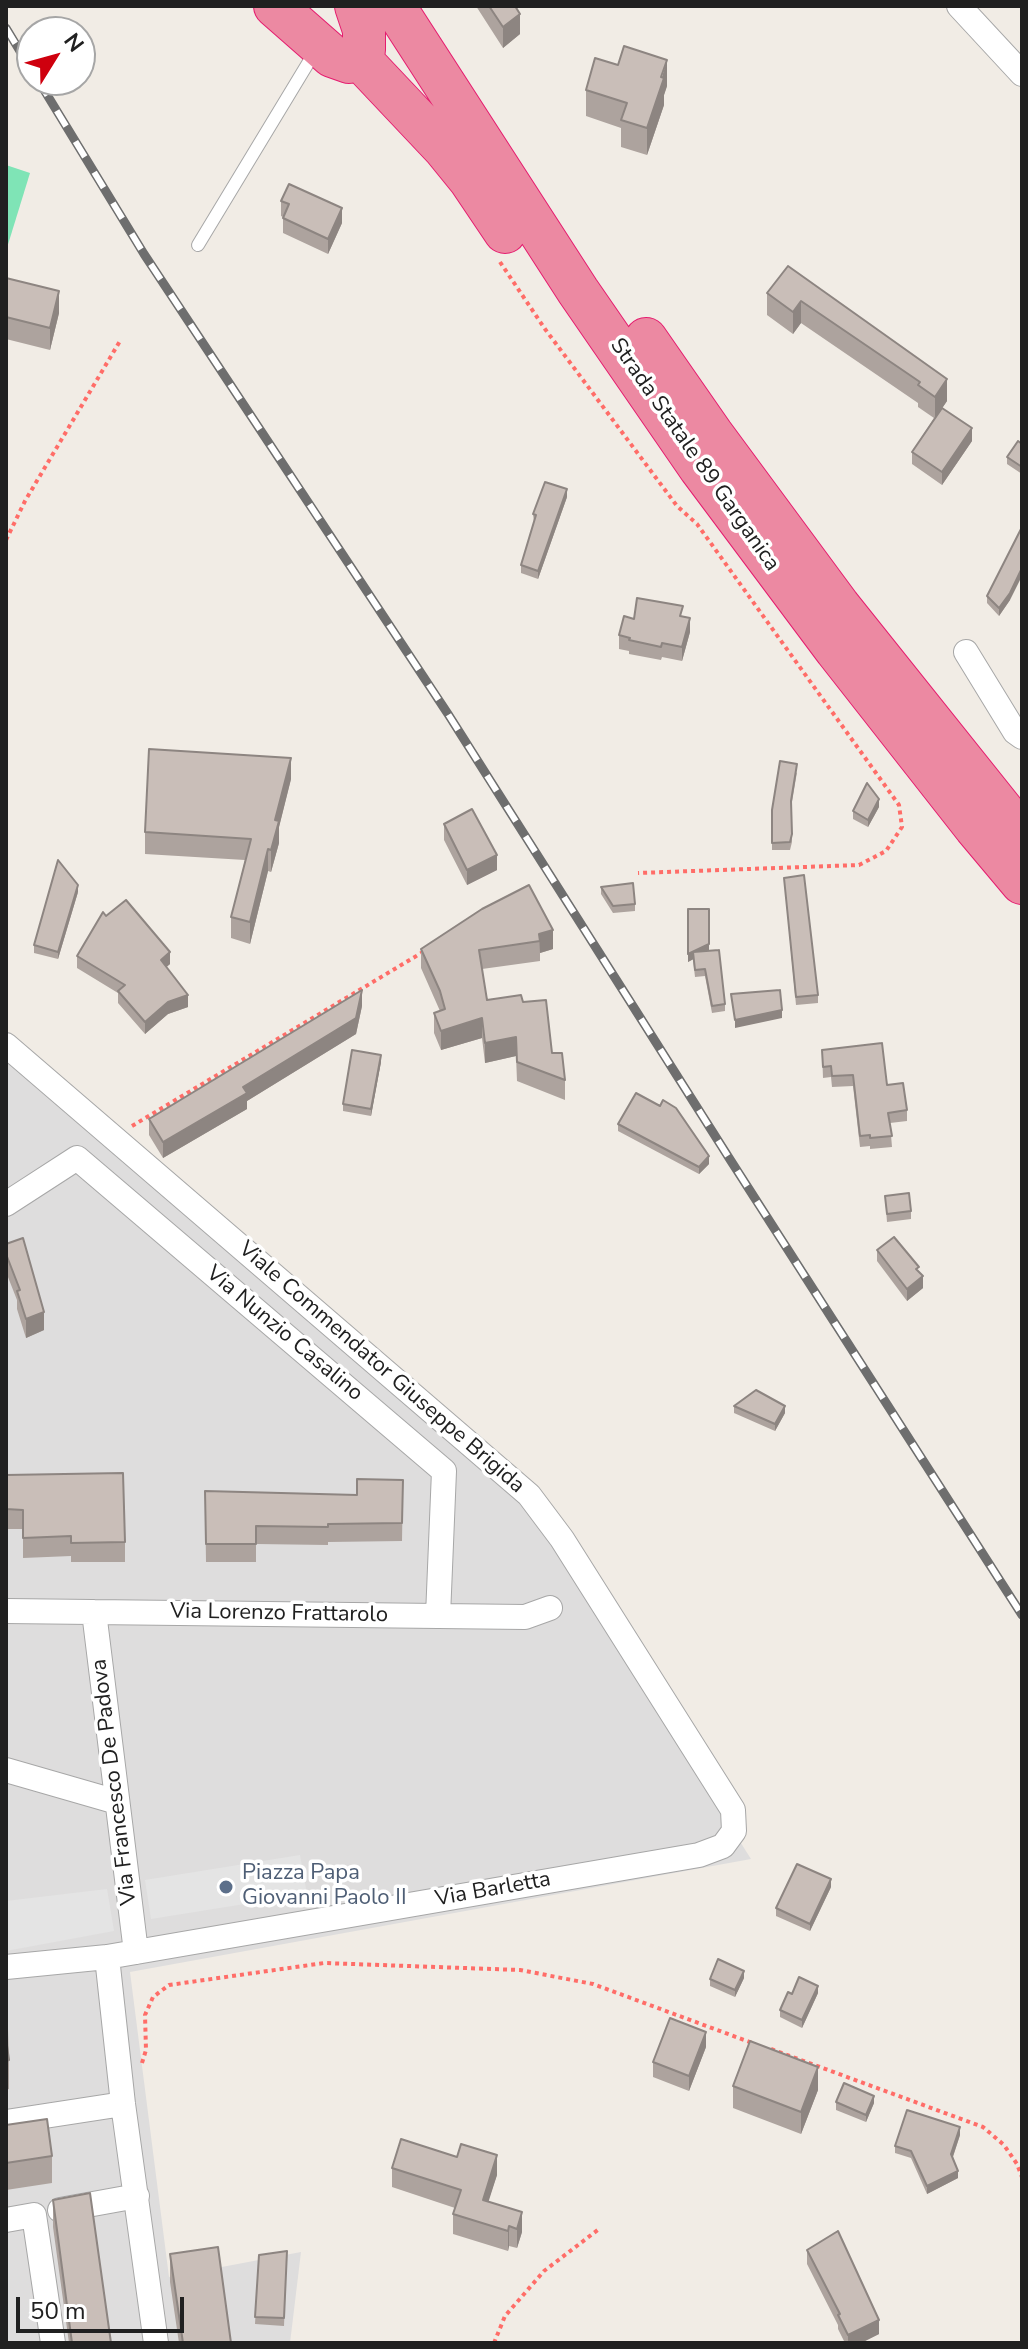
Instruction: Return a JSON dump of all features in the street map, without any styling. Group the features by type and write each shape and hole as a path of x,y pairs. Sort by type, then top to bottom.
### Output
{"highway":[{"path":"275,6 318,47 332,56 343,61 360,59"},
{"path":"356,6 364,30 364,50 360,59"},
{"name":"Strada Statale 89 Garganica","path":"394,6 511,189 663,416 836,650 1022,883"},
{"name":"Strada Statale 89 Garganica","path":"427,6 566,220 712,434 839,606 1022,835"},
{"path":"360,59 457,164 544,288 598,355 663,416"},
{"path":"927,719 1022,817"}],"street":[{"path":"959,6 1022,74"},
{"path":"966,652 1015,732 1022,737"},
{"name":"Viale Commendator Giuseppe Brigida","path":"6,1045 529,1495 562,1539 733,1810 734,1831"},
{"name":"Via Nunzio Casalino","path":"6,1204 77,1158 444,1471 438,1616"},
{"name":"Via Lorenzo Frattarolo","path":"6,1611 525,1617 550,1608"},
{"name":"Via Francesco De Padova","path":"94,1612 136,1952"},
{"path":"6,1770 117,1802"},
{"name":"Via Barletta","path":"6,1967 107,1957 699,1855 723,1846 734,1831"},
{"path":"107,1957 123,2104 156,2343"},
{"path":"6,2122 123,2104"},
{"path":"6,2220 137,2196"},
{"path":"34,2215 53,2343"}],"lane":[{"path":"198,245 318,47"}],"path":[{"path":"495,255 545,329 677,506 697,524 899,805 902,827 886,851 859,865 638,873"},
{"path":"6,540 25,501 120,341"},
{"path":"113,1137 426,949"},
{"path":"123,2104 134,2092 146,2050 145,2015 153,1997 169,1985 324,1963 520,1970 593,1984 983,2127 1004,2145 1022,2177"},
{"path":"494,2343 505,2316 544,2271 599,2229"}],"shaded area":[{"path":"6,1034 528,1507 751,1859 130,1972 169,2277 301,2252 290,2343 6,2343"},
{"name":"Piazza Papa Giovanni Paolo II","path":"300,1855 307,1894 151,1919 145,1880"},
{"path":"107,1889 114,1931 6,1951 6,1901"}],"green space":[{"path":"6,165 30,173 6,251"}],"building":[{"path":"489,6 515,6 520,14 503,27"},
{"path":"624,46 667,60 647,128 621,120 627,103 586,90 595,58 618,65"},
{"path":"289,184 342,208 328,239 283,218 289,204 281,201"},
{"path":"788,266 947,379 935,397 918,385 920,382 801,301 793,312 767,293"},
{"path":"6,278 59,291 50,328 6,317"},
{"path":"942,408 972,428 942,472 912,452"},
{"path":"1018,441 1022,444 1022,467 1007,457"},
{"path":"545,482 567,489 538,571 521,565 536,515 533,514"},
{"path":"1022,527 1022,568 999,608 987,596"},
{"path":"637,598 683,606 680,616 690,618 682,647 662,643 661,647 619,635 624,616 634,619"},
{"path":"149,749 291,758 275,820 279,821 271,850 268,849 250,922 231,917 251,839 145,832"},
{"path":"780,761 797,764 791,801 792,834 790,842 772,843 772,810"},
{"path":"867,783 879,799 868,820 853,811"},
{"path":"472,809 497,855 467,870 444,824"},
{"path":"58,860 78,885 58,952 34,945"},
{"path":"804,875 818,995 796,997 784,878"},
{"path":"633,883 635,904 613,906 601,887"},
{"path":"529,885 553,930 539,934 540,941 479,950 487,1000 521,995 523,1002 546,1000 552,1053 562,1053 565,1080 517,1062 516,1037 485,1043 482,1018 441,1031 434,1013 445,1009 421,949 482,909"},
{"path":"126,900 170,952 161,960 188,995 168,1002 145,1022 118,991 125,985 77,956 103,912 106,916"},
{"path":"688,909 709,909 709,944 688,954"},
{"path":"719,950 725,1004 712,1006 705,969 695,970 693,952"},
{"path":"362,990 356,1018 243,1087 247,1093 163,1142 149,1119"},
{"path":"780,990 782,1010 735,1020 731,994"},
{"path":"882,1043 887,1085 903,1083 907,1110 888,1113 892,1136 870,1138 870,1135 860,1136 853,1075 832,1076 831,1066 823,1067 822,1050"},
{"path":"352,1050 381,1055 371,1109 343,1104"},
{"path":"636,1093 660,1106 663,1100 676,1108 709,1156 699,1167 618,1124"},
{"path":"909,1193 911,1211 887,1214 885,1196"},
{"path":"894,1237 923,1276 907,1289 877,1250"},
{"path":"23,1238 44,1312 26,1319 17,1291 20,1290 6,1254 6,1244"},
{"path":"756,1390 785,1406 775,1424 734,1406"},
{"path":"123,1473 125,1542 71,1543 71,1536 23,1538 23,1510 6,1509 6,1475"},
{"path":"357,1479 403,1480 402,1523 328,1524 328,1527 256,1526 256,1544 206,1544 205,1491 357,1495"},
{"path":"797,1864 831,1879 810,1924 776,1908"},
{"path":"718,1959 744,1971 735,1990 710,1979"},
{"path":"799,1977 818,1986 802,2020 780,2010 788,1992 792,1994"},
{"path":"670,2018 706,2032 689,2076 653,2062"},
{"path":"750,2041 818,2067 801,2112 733,2086"},
{"path":"844,2083 874,2096 866,2115 836,2102"},
{"path":"907,2110 960,2127 951,2154 958,2171 927,2186 911,2151 895,2146"},
{"path":"47,2119 52,2156 6,2163 6,2125"},
{"path":"401,2139 457,2157 461,2144 497,2155 483,2200 522,2212 517,2229 509,2226 508,2231 453,2214 461,2190 392,2168"},
{"path":"90,2193 111,2343 72,2343 53,2200"},
{"path":"838,2231 879,2320 848,2335 807,2250"},
{"path":"218,2247 231,2343 183,2343 170,2254"},
{"path":"287,2251 284,2318 255,2317 259,2255"}],"railway":[{"path":"6,28 16,45"},
{"path":"48,96 144,254 448,714 1022,1615"}],"place":[{"name":"Piazza Papa Giovanni Paolo II","path":"226,1887"}]}
